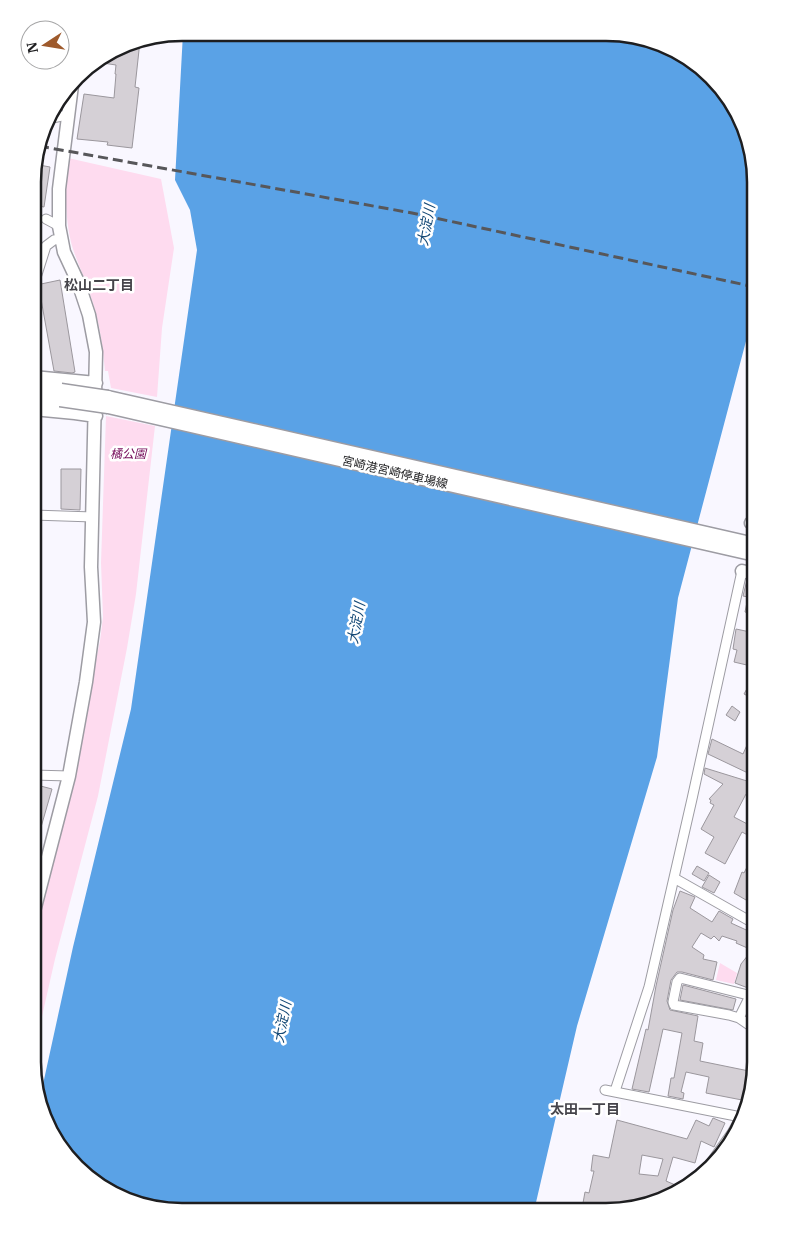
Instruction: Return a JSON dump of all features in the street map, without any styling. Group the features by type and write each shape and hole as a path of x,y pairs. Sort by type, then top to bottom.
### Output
{"main road":[{"path":"41,884 69,776 86,682 94,622 91,568 96,352 89,315 78,282 64,252 59,226 59,189 70,97"},
{"path":"41,378 96,383"},
{"name":"宮崎港宮崎停車場線","path":"41,389 108,397 722,542 747,551"},
{"name":"宮崎港宮崎停車場線","path":"41,398 108,407 722,542 747,543"},
{"path":"41,410 75,412 96,416"},
{"path":"742,571 747,572"}],"street":[{"path":"58,117 67,115"},
{"path":"46,219 59,226"},
{"path":"41,262 46,246 54,240 61,239"},
{"path":"41,515 93,516"},
{"path":"615,1091 649,987 742,571"},
{"path":"41,776 69,776"},
{"path":"674,878 746,919"},
{"path":"746,995 680,978 677,982 673,1002 674,1005 729,1015 746,1023"},
{"path":"739,1018 746,1004"},
{"path":"605,1090 735,1116"}],"green space":[{"path":"68,158 161,179 174,248 162,328 157,397 111,388 108,371 105,371 101,337 95,311 70,239 66,204"},
{"name":"橘公園","path":"106,416 155,426 136,594 127,648 98,796 55,959 41,1021 41,903 59,832 100,641 103,617 101,563"},
{"path":"720,963 737,973 734,984 716,980"}],"water":[{"name":"大淀川","path":"183,41 624,42 660,52 692,70 718,96 736,128 744,155 747,182 747,338 678,598 657,757 577,1026 536,1203 164,1202 128,1192 96,1174 70,1148 52,1116 43,1084 73,947 131,709 197,250 190,210 175,180"}],"building":[{"path":"139,48 135,87 139,88 132,148 107,145 108,142 77,139 84,94 114,98 116,65 106,64"},
{"path":"42,165 50,167 44,207 41,206"},
{"path":"60,280 75,372 54,371 41,299 41,284"},
{"path":"61,469 81,469 80,510 61,509"},
{"path":"747,582 747,597 743,596"},
{"path":"736,629 746,631 746,665 734,662 737,650 733,649"},
{"path":"732,706 740,712 735,721 726,715"},
{"path":"712,739 743,754 746,746 746,772 708,754"},
{"path":"705,768 746,781 746,794 734,817 746,823 746,834 742,832 725,864 705,853 714,837 701,829 714,805 710,803 711,800 709,799 723,784 704,774"},
{"path":"41,786 52,789 41,827"},
{"path":"697,866 709,873 704,881 692,874"},
{"path":"746,869 746,900 734,893 742,872 744,873"},
{"path":"709,875 720,882 714,893 702,887"},
{"path":"680,891 695,897 690,908 712,922 719,911 733,919 731,923 746,930 746,947 736,943 737,941 722,936 719,941 714,936 711,939 701,933 692,947 704,955 703,959 717,962 713,980 677,972 671,980 667,1001 670,1010 698,1016 694,1041 703,1043 700,1061 746,1070 741,1100 706,1093 709,1077 686,1072 681,1092 684,1093 683,1099 668,1096 671,1078 674,1078 682,1033 663,1029 649,1092 632,1089 646,1029 648,1030 673,910"},
{"path":"746,957 746,987 735,983 741,964"},
{"path":"683,985 736,999 733,1010 680,1000"},
{"path":"713,1118 725,1123 714,1147 701,1141 695,1163 673,1157 666,1181 674,1185 660,1192 633,1200 583,1203 585,1192 589,1193 594,1171 591,1171 593,1155 609,1158 617,1120 687,1139 696,1120 709,1126","holes":["642,1155 663,1159 658,1176 639,1174"]}],"railway":[{"path":"46,147 412,213 747,285"}],"district":[{"name":"松山二丁目","path":"99,285"},
{"name":"太田一丁目","path":"585,1109"}]}
